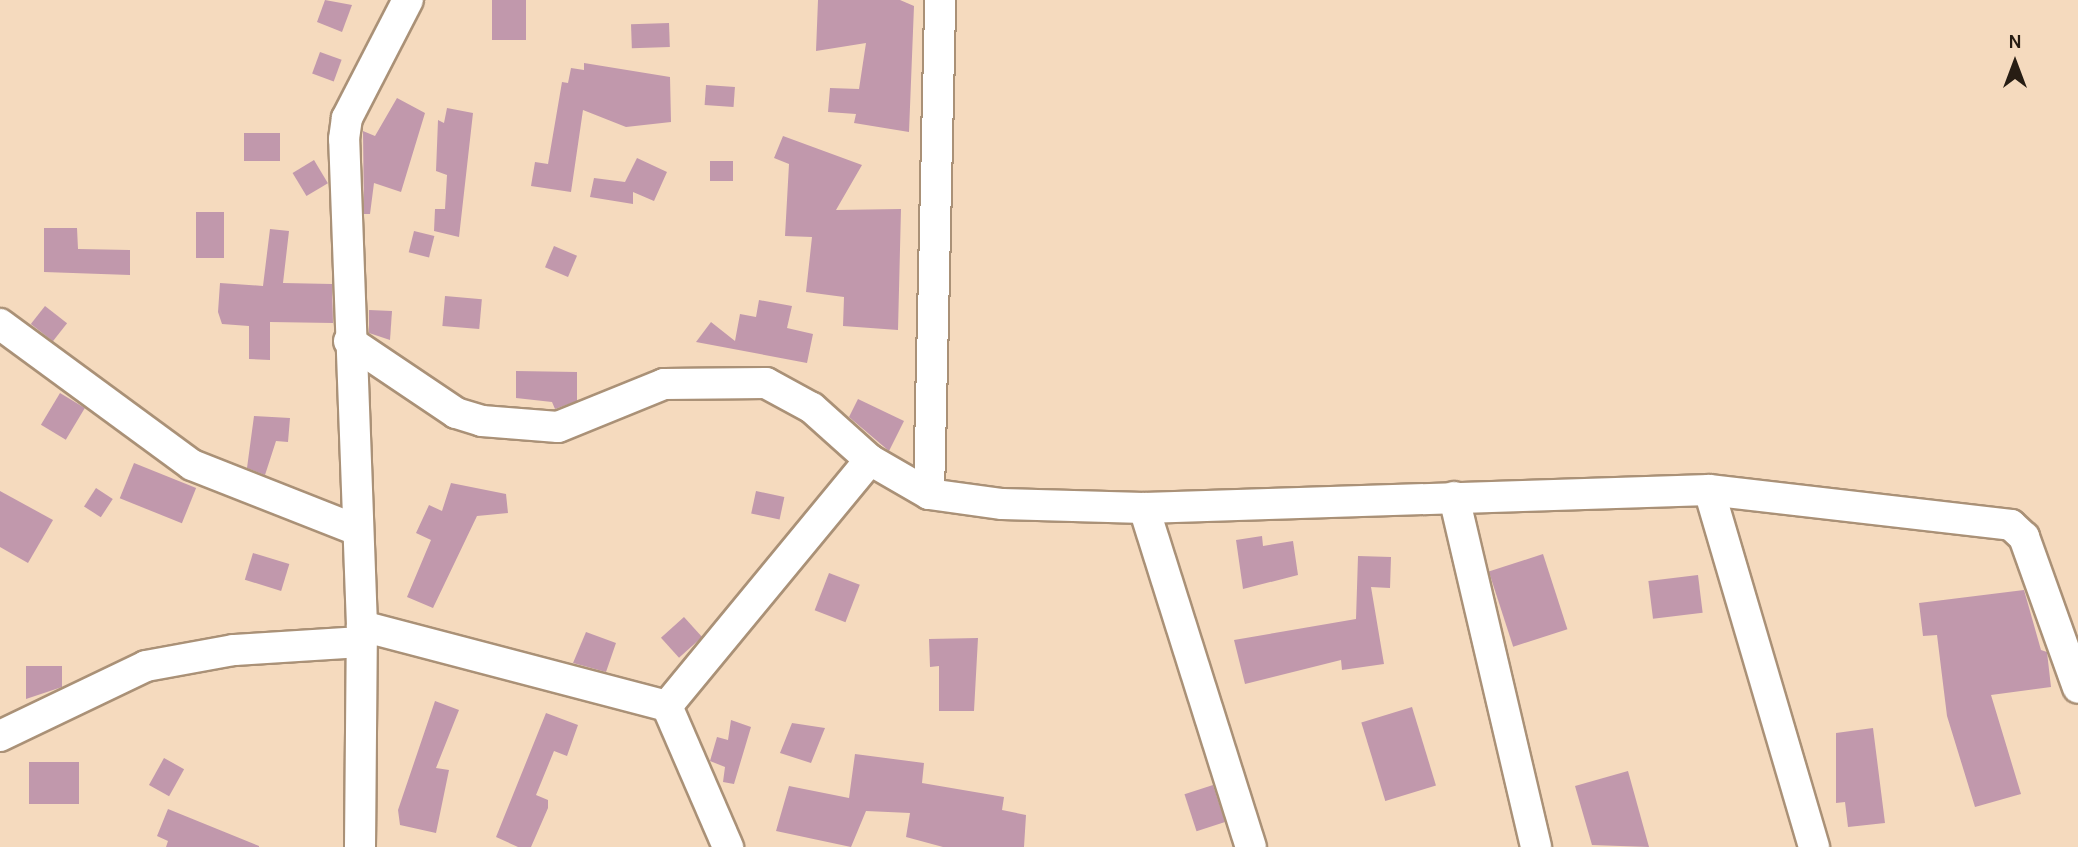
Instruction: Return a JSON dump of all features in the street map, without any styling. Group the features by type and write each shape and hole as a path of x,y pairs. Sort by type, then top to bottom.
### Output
{"street":[{"path":"360,847 362,634 349,341 347,118 408,0"},
{"path":"929,494 940,0"},
{"path":"0,324 192,465 357,530"},
{"path":"349,341 456,413 482,421 558,426 664,384 766,383 811,408 870,460 929,494 1002,504 1144,508 1709,490 2011,525 2024,537 2078,688"},
{"path":"667,706 870,460"},
{"path":"1709,490 1814,847"},
{"path":"1454,497 1535,847"},
{"path":"1144,508 1251,847"},
{"path":"0,736 146,666 234,650 362,634 667,706"},
{"path":"667,706 727,847"}],"building":[{"path":"325,0 352,5 342,32 317,22"},
{"path":"492,0 526,0 526,40 492,40"},
{"path":"818,0 900,0 914,6 909,132 854,123 856,114 828,112 830,88 859,89 866,43 816,51"},
{"path":"669,23 670,47 632,48 631,24"},
{"path":"320,52 342,60 334,81 312,74"},
{"path":"584,63 670,77 671,122 626,127 583,110 571,192 531,186 535,162 548,164 562,82 568,83 571,68 584,70"},
{"path":"706,85 735,87 734,107 705,105"},
{"path":"397,98 425,113 401,192 374,183 370,214 364,214 363,131 375,136"},
{"path":"447,108 473,113 459,237 434,231 435,209 445,209 447,175 436,171 438,120 444,123"},
{"path":"244,133 280,133 280,161 244,161"},
{"path":"783,136 862,165 836,210 901,209 898,330 843,326 844,297 806,292 812,237 785,236 789,164 774,158"},
{"path":"637,158 667,172 654,201 633,192 633,204 590,197 594,178 625,182"},
{"path":"314,160 328,183 306,196 293,173"},
{"path":"710,161 733,161 733,181 710,181"},
{"path":"196,212 224,212 224,258 196,258"},
{"path":"44,228 77,228 78,249 130,250 130,275 44,272"},
{"path":"270,229 289,231 283,283 332,284 333,323 270,322 270,360 249,359 249,326 222,324 218,312 220,283 263,286"},
{"path":"414,231 434,236 429,257 409,252"},
{"path":"554,246 577,256 568,277 545,267"},
{"path":"445,296 482,299 479,329 442,326"},
{"path":"759,300 792,306 787,328 813,334 807,363 696,342 711,322 735,341 740,314 756,317"},
{"path":"45,306 67,323 53,341 31,324"},
{"path":"369,310 392,311 390,340 369,333"},
{"path":"516,371 577,372 577,401 555,409 552,402 516,398"},
{"path":"60,393 85,408 66,440 41,425"},
{"path":"858,399 904,421 889,451 849,417"},
{"path":"254,416 290,418 288,442 276,441 265,475 247,468"},
{"path":"134,463 196,488 182,523 120,498"},
{"path":"451,483 506,494 508,513 477,516 433,608 407,597 431,540 416,533 429,505 442,511"},
{"path":"96,488 113,499 101,517 84,506"},
{"path":"0,491 53,520 28,563 0,547"},
{"path":"756,491 784,497 780,520 751,513"},
{"path":"1262,536 1263,546 1293,541 1298,575 1243,589 1236,540"},
{"path":"253,553 289,564 281,591 245,580"},
{"path":"1543,554 1567,629 1513,647 1489,572"},
{"path":"1358,556 1391,557 1390,588 1371,587 1384,664 1342,670 1341,660 1245,684 1234,640 1356,619"},
{"path":"829,573 860,585 845,622 815,610"},
{"path":"1698,575 1703,613 1653,619 1648,581"},
{"path":"2024,590 2041,650 2047,652 2051,687 1991,695 2021,794 1975,807 1947,716 1937,635 1923,636 1919,603"},
{"path":"684,617 702,637 679,658 661,638"},
{"path":"586,632 616,643 606,672 573,663"},
{"path":"978,638 974,711 939,711 939,666 930,667 929,639"},
{"path":"26,666 62,666 62,687 26,699"},
{"path":"435,701 459,710 436,768 449,770 436,833 400,825 398,810"},
{"path":"1412,707 1436,785 1385,801 1361,722"},
{"path":"546,713 578,725 567,756 554,751 536,795 548,800 548,808 531,847 518,847 496,837"},
{"path":"731,720 751,727 734,784 723,782 725,767 710,761 717,737 728,740"},
{"path":"792,723 825,728 811,763 780,753"},
{"path":"1873,728 1885,823 1848,827 1845,802 1836,803 1836,733"},
{"path":"855,754 924,763 922,783 1004,797 1002,810 1026,815 1024,847 943,847 906,837 910,813 866,811 851,847 776,831 789,786 849,798"},
{"path":"164,758 184,769 169,796 149,785"},
{"path":"29,762 79,762 79,804 29,804"},
{"path":"1628,771 1649,847 1592,845 1575,786"},
{"path":"1213,785 1225,822 1197,831 1184,794"},
{"path":"168,809 259,847 166,847 168,841 157,836"}]}
